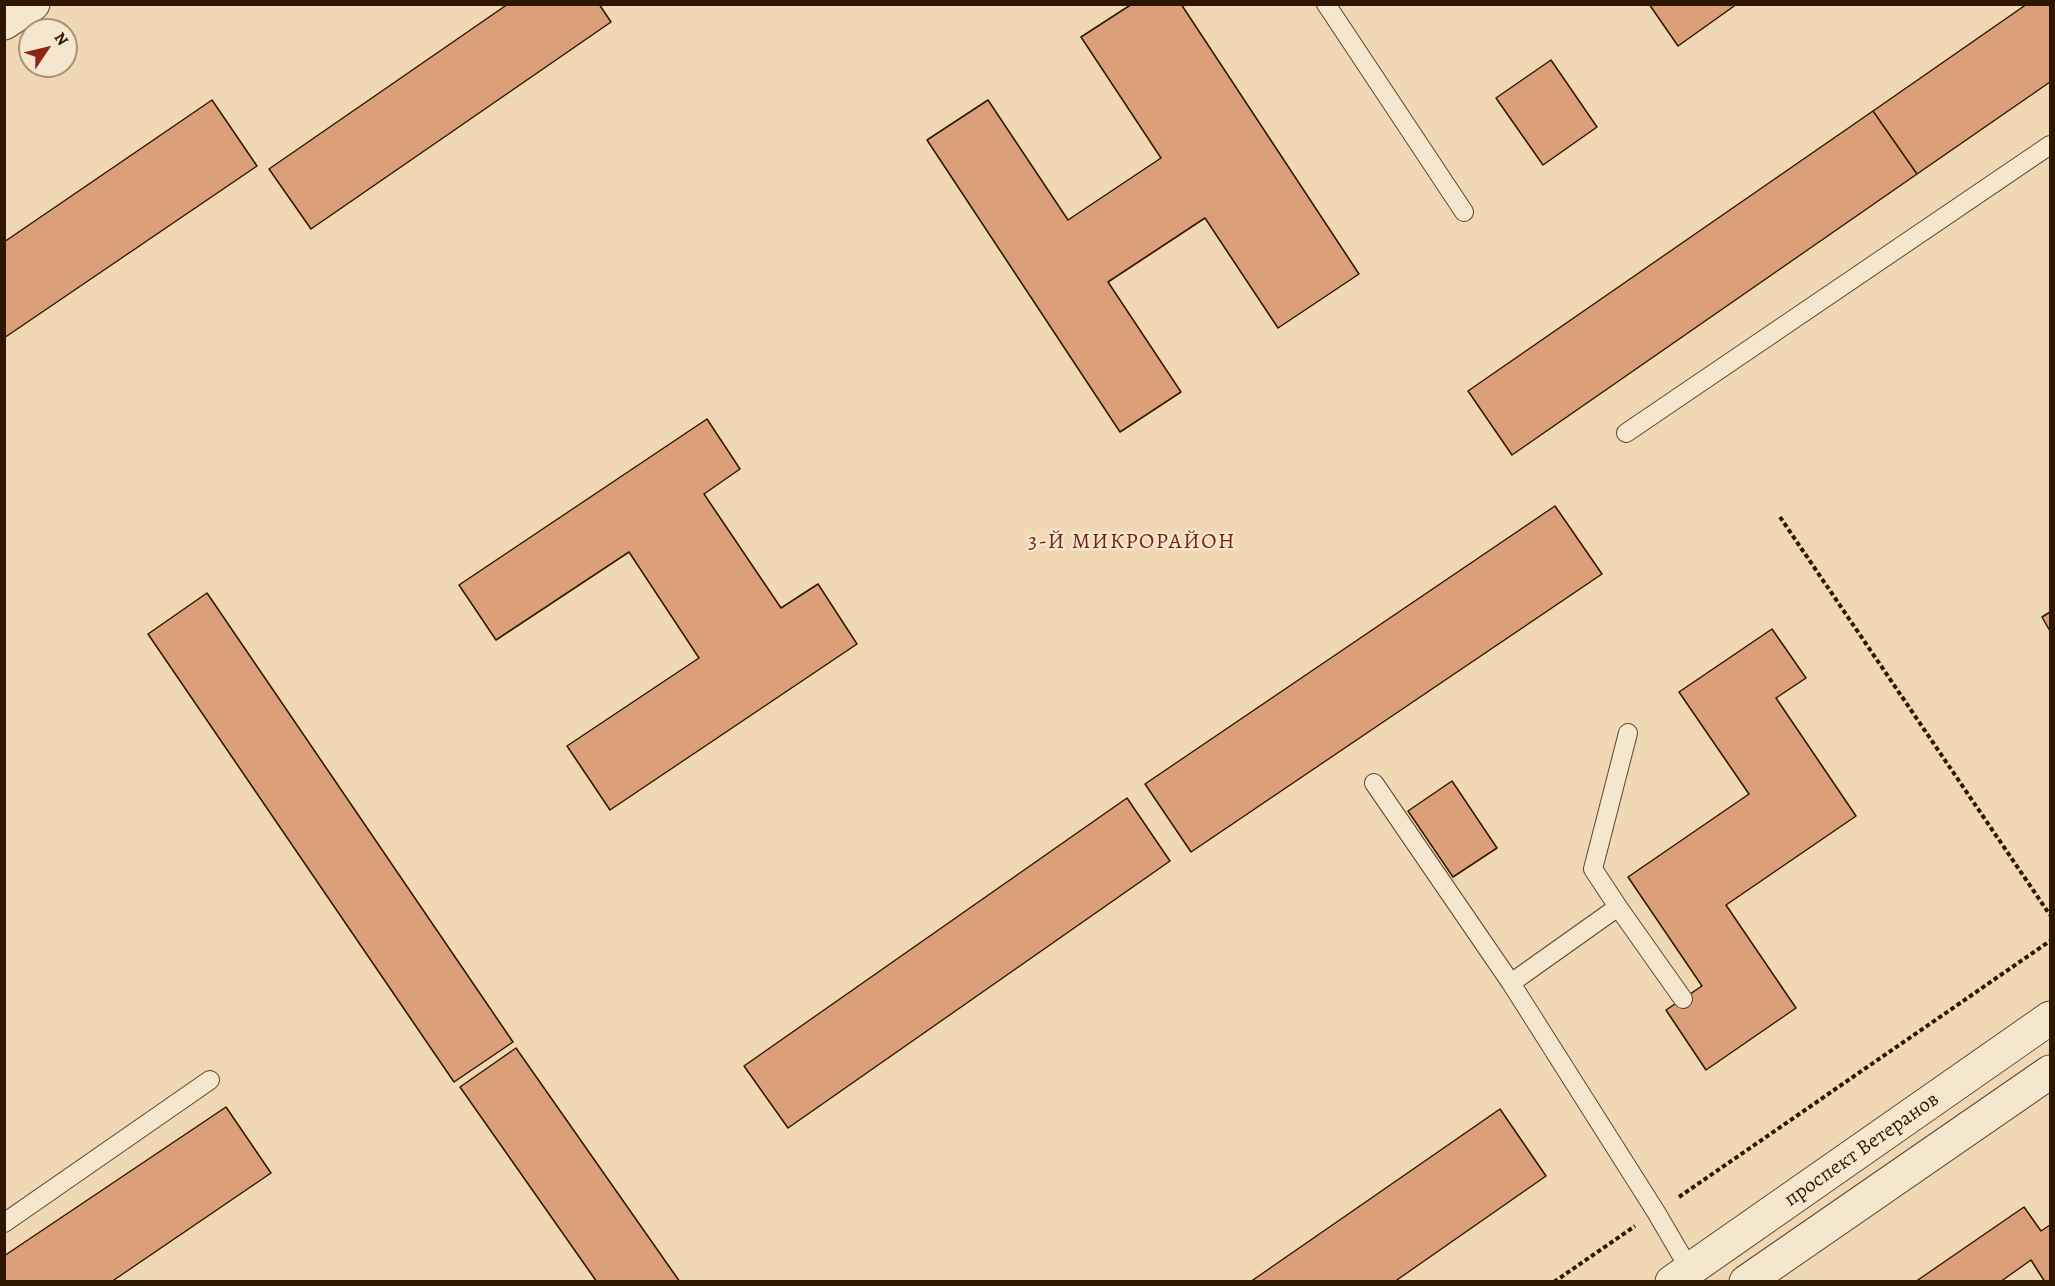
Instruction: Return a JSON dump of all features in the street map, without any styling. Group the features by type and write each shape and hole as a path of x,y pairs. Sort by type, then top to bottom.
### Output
{"street":[{"path":"4,23 33,4"},
{"name":"проспект Ветеранов","path":"1686,1278 2050,1018"},
{"name":"проспект Ветеранов","path":"1746,1281 2050,1072"}],"lane":[{"path":"1326,4 1464,212"},
{"path":"1626,433 2050,145"},
{"path":"1628,732 1593,869 1683,999"},
{"path":"1374,783 1511,983 1656,1212 1686,1278"},
{"path":"1511,983 1618,907"},
{"path":"4,1222 210,1080"}],"path":[{"path":"1780,517 2050,915"},
{"path":"1554,1281 2050,941"}],"building":[{"path":"508,4 599,4 611,22 311,229 269,169"},
{"path":"1132,4 1181,4 1359,274 1278,328 1205,218 1108,282 1181,392 1120,432 927,140 988,100 1068,220 1161,158 1081,37"},
{"path":"1649,4 1737,4 1678,46"},
{"path":"2027,4 2050,4 2050,82 1917,174 1873,111"},
{"path":"1551,60 1597,127 1543,165 1496,98"},
{"path":"212,100 257,166 4,338 4,242"},
{"path":"1873,111 1917,174 1512,455 1468,391"},
{"path":"707,419 740,469 704,494 781,608 818,584 857,644 610,810 567,746 699,658 629,552 496,640 459,585"},
{"path":"1555,506 1602,574 1191,852 1145,784"},
{"path":"207,593 513,1042 454,1082 148,634"},
{"path":"2050,612 2050,631 2042,617"},
{"path":"1772,629 1806,678 1776,698 1856,816 1726,905 1796,1008 1706,1070 1666,1010 1702,986 1628,877 1749,794 1679,692"},
{"path":"1452,781 1497,848 1453,877 1408,811"},
{"path":"1127,798 1170,861 788,1128 744,1066"},
{"path":"516,1048 680,1282 597,1282 460,1087"},
{"path":"226,1107 271,1173 111,1282 4,1282 4,1256"},
{"path":"1500,1109 1546,1176 1394,1282 1250,1282"},
{"path":"2024,1207 2041,1231 2050,1225 2050,1282 2045,1282 2031,1260 2000,1282 1915,1282"}],"district":[{"name":"3-Й МИКРОРАЙОН","path":"1132,543"}]}
